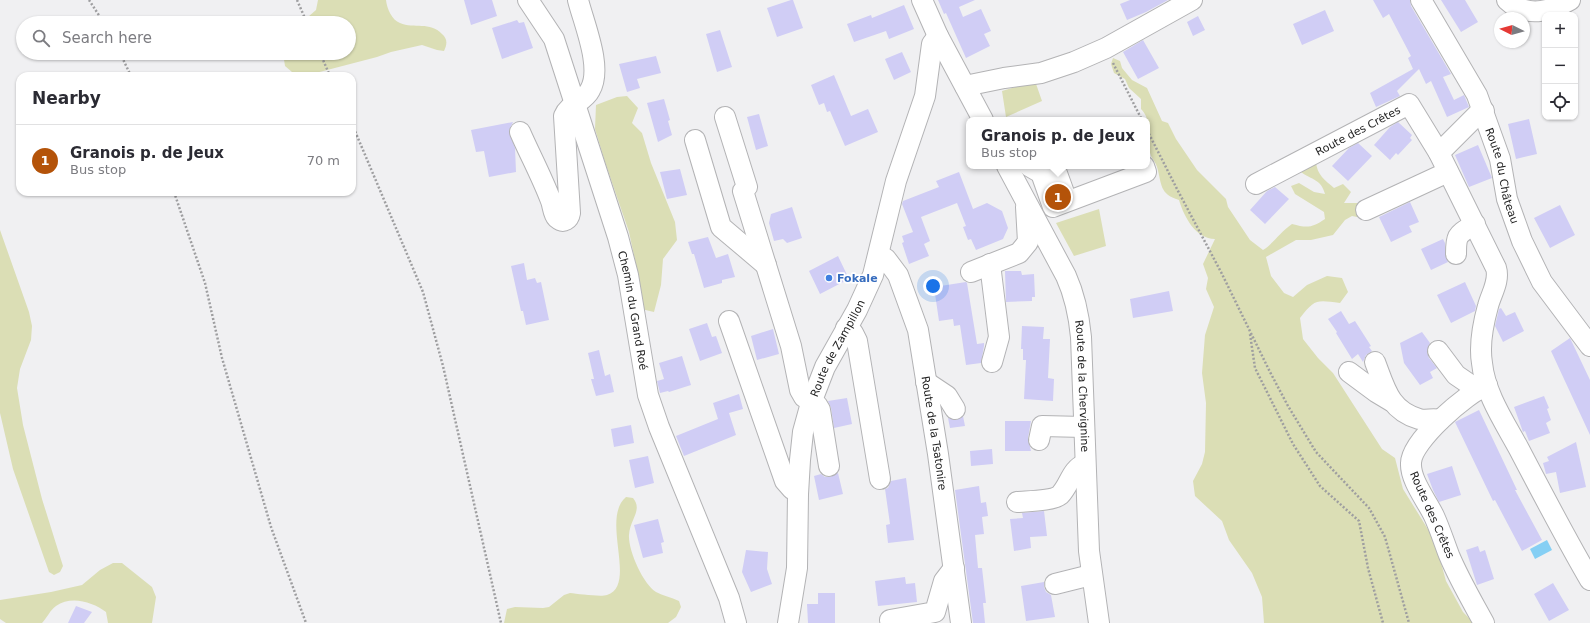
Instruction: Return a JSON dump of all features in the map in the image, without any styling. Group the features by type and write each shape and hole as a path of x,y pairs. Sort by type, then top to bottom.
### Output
{"street":[{"name":"Chemin du Grand Roé","path":"528,0 554,39 623,255 641,359 651,405 659,428 729,598 736,623"},
{"path":"520,132 549,194 554,214 562,221 569,219 570,213 564,123 566,112 585,97 590,91 594,80 592,52 578,0"},
{"path":"922,0 938,36 981,117"},
{"path":"965,86 1004,78 1042,73 1074,62 1106,48 1192,0"},
{"name":"Route du Château","path":"1421,0 1468,77 1484,111 1500,159 1508,198 1522,241 1542,282 1590,346"},
{"path":"1507,0 1527,11 1544,12 1559,7 1570,0"},
{"name":"Route de Zampillon","path":"788,623 796,568 798,491 802,438 811,403 827,362 868,288 873,275 896,181 925,96 932,42 938,36"},
{"name":"Route des Crêtes","path":"1256,184 1409,104 1439,153 1497,271 1497,279 1485,318 1481,348 1482,387 1507,445 1590,580"},
{"path":"1439,153 1478,114 1484,111"},
{"path":"725,117 747,187 744,191 791,346 800,390 804,397 817,406 820,410 830,466"},
{"path":"694,140 721,227 766,265"},
{"name":"Route de la Chervignine","path":"1009,169 1066,276 1076,304 1081,337 1088,545 1098,623"},
{"path":"1047,169 1068,201 1146,172 1145,169"},
{"path":"1366,210 1448,172"},
{"path":"971,272 1019,252 1028,242 1026,201"},
{"path":"1456,254 1456,239 1461,233 1475,224"},
{"name":"Route de la Tsatonire","path":"878,255 886,259 898,275 918,330 961,623"},
{"path":"990,264 999,337 992,362"},
{"path":"729,321 785,481 792,489 798,491"},
{"path":"846,328 853,334 857,341 880,479"},
{"path":"1438,351 1456,375 1482,387"},
{"path":"1375,362 1391,401"},
{"path":"1349,372 1410,416 1421,420 1440,420"},
{"path":"926,382 947,396 955,409"},
{"name":"Route des Crêtes","path":"1482,387 1440,420 1414,452 1411,462 1411,471 1438,524 1452,562 1484,623"},
{"path":"1039,440 1042,426 1084,427"},
{"path":"1017,502 1050,499 1059,496 1078,466 1085,464"},
{"path":"890,620 935,612 944,581 954,568"},
{"path":"1055,584 1091,575"}],"path":[{"path":"89,0 99,16"},
{"path":"297,0 303,16"},
{"path":"1106,48 1140,117"},
{"path":"123,60 129,72"},
{"path":"323,60 328,72"},
{"path":"356,133 423,292 445,374 501,623"},
{"path":"1150,136 1222,272 1288,406 1316,452 1369,508 1380,526 1385,537 1408,623"},
{"path":"175,196 205,283 222,358 271,527 306,623"},
{"path":"1249,329 1255,368 1293,444 1320,486 1359,521 1368,568 1383,623"}],"green space":[{"path":"318,0 386,0 390,14 397,22 405,25 427,26 437,30 445,38 445,49 444,51 437,50 422,45 320,72 292,72 285,66 284,60 356,60 356,16 309,16 316,10"},
{"path":"1113,58 1120,61 1122,68 1132,80 1147,88 1162,121 1168,123 1176,139 1197,170 1226,199 1228,207 1250,240 1263,250 1292,224 1313,226 1325,219 1324,212 1295,194 1291,186 1299,183 1314,192 1325,194 1321,185 1316,180 1301,172 1310,162 1316,162 1320,174 1334,188 1343,184 1351,192 1344,203 1358,203 1361,207 1362,213 1357,217 1352,216 1345,220 1333,235 1311,240 1296,240 1266,257 1271,276 1284,293 1293,297 1307,285 1327,276 1342,278 1348,292 1340,303 1326,301 1317,302 1309,307 1300,318 1303,339 1318,358 1333,373 1382,449 1395,458 1403,489 1429,531 1438,552 1446,581 1463,612 1474,623 1264,623 1262,597 1252,573 1229,540 1222,521 1195,496 1193,481 1202,464 1205,452 1206,403 1202,373 1205,335 1214,307 1206,289 1208,278 1203,264 1215,239 1208,238 1197,231 1188,220 1179,200 1168,195 1162,188 1157,166 1150,152 1150,117 1146,117 1141,109 1141,99 1129,88 1125,79 1114,73 1111,64"},
{"path":"1035,81 1042,101 1006,117 1002,91"},
{"path":"627,96 638,108 632,123 642,133 651,163 675,222 677,240 663,259 661,285 654,312 637,308 636,265 629,232 595,129 596,105 617,97"},
{"path":"1099,209 1106,246 1074,256 1056,223"},
{"path":"0,230 29,312 32,326 31,340 20,369 17,388 23,425 42,499 63,566 60,572 54,575 49,572 13,469 0,413"},
{"path":"626,497 633,498 637,507 630,529 629,541 637,566 651,588 661,595 679,601 681,607 676,617 668,623 504,623 507,609 515,607 549,607 564,595 570,593 604,596 616,589 619,579 620,565 616,520 619,507"},
{"path":"113,563 122,563 152,587 156,597 152,623 108,623 106,612 101,608 75,600 56,606 42,623 6,623 0,619 0,600 51,592 82,585 100,570"}],"water":[{"path":"1547,540 1552,550 1535,559 1530,549"}],"building":[{"path":"464,0 492,0 497,16 471,25"},
{"path":"793,0 803,28 777,37 767,8"},
{"path":"938,0 975,0 959,7 963,17 981,9 991,31 984,34 990,46 966,58 946,13 944,14"},
{"path":"1130,0 1168,0 1127,20 1120,4"},
{"path":"1373,0 1410,0 1411,6 1451,74 1443,77 1454,100 1464,95 1469,107 1447,117 1431,81 1426,84 1419,69 1397,91 1400,96 1376,107 1370,93 1413,69 1408,58 1411,56 1389,14 1383,18"},
{"path":"1441,0 1465,0 1478,22 1461,32"},
{"path":"904,5 914,29 889,39 886,31 854,42 847,24 871,15 872,18"},
{"path":"1325,10 1334,31 1302,45 1293,24"},
{"path":"1198,16 1205,30 1193,36 1187,22"},
{"path":"517,20 519,23 524,22 533,48 502,59 492,28"},
{"path":"720,30 732,67 717,72 706,34"},
{"path":"1143,40 1159,68 1138,79 1123,52"},
{"path":"902,52 911,72 894,80 885,59"},
{"path":"656,56 661,73 637,79 640,88 627,92 619,64"},
{"path":"834,75 851,116 868,109 878,132 845,146 830,111 827,112 824,103 819,105 811,85"},
{"path":"664,99 670,120 668,121 672,135 658,142 647,103"},
{"path":"759,114 768,146 756,150 747,117"},
{"path":"1529,119 1537,154 1516,159 1508,124"},
{"path":"513,122 509,131 515,148 516,172 489,177 484,151 476,152 471,130"},
{"path":"1398,122 1412,135 1410,138 1412,140 1398,155 1396,153 1390,160 1374,145 1390,127"},
{"path":"1358,143 1372,156 1348,181 1332,166 1349,148"},
{"path":"1478,145 1492,178 1469,187 1455,155"},
{"path":"680,169 687,195 667,199 660,172"},
{"path":"959,172 973,209 987,203 1002,211 1008,228 1003,239 976,250 971,239 968,240 963,227 966,226 957,203 921,217 930,241 924,244 929,256 909,264 902,243 904,242 902,236 913,232 902,204 903,201 939,187 936,181"},
{"path":"1275,187 1289,199 1265,224 1250,210 1267,191"},
{"path":"1410,202 1419,222 1409,226 1412,232 1391,242 1379,217"},
{"path":"1560,205 1575,235 1550,248 1534,218"},
{"path":"792,207 802,238 787,243 783,239 774,241 769,223 771,214"},
{"path":"708,237 716,258 728,254 735,277 722,280 722,283 704,288 694,254 692,254 688,242"},
{"path":"1443,239 1445,243 1445,254 1448,262 1431,270 1421,249"},
{"path":"838,256 849,279 820,294 809,271"},
{"path":"524,263 527,280 535,278 537,283 541,282 549,320 526,325 523,311 521,311 511,266"},
{"path":"1005,271 1021,271 1022,275 1034,274 1035,297 1032,297 1032,301 1006,302"},
{"path":"966,282 977,344 984,343 984,346 981,363 966,365 960,325 954,326 953,319 939,321 934,287"},
{"path":"1465,282 1476,306 1475,311 1451,323 1437,295"},
{"path":"1169,291 1173,311 1133,318 1130,299"},
{"path":"1501,308 1506,316 1515,312 1524,331 1503,342 1495,326 1499,309"},
{"path":"1341,311 1349,324 1355,321 1371,346 1369,347 1372,351 1366,355 1363,362 1358,354 1352,359 1328,319"},
{"path":"707,323 712,337 716,336 722,353 700,361 689,329"},
{"path":"1022,326 1044,327 1043,339 1050,339 1048,378 1054,379 1053,401 1024,399 1026,360 1023,360 1023,349 1021,349"},
{"path":"773,329 779,354 757,360 751,336"},
{"path":"1422,332 1430,343 1427,352 1429,358 1437,368 1430,372 1433,378 1420,385 1404,363 1400,343"},
{"path":"1570,338 1590,380 1590,435 1551,351"},
{"path":"599,350 605,376 610,374 614,392 596,396 591,379 594,379 588,353"},
{"path":"682,356 691,385 669,392 660,393 657,381 664,379 659,363"},
{"path":"739,394 743,409 729,413 736,435 684,456 676,436 718,419 713,403"},
{"path":"1544,396 1549,408 1547,409 1551,420 1546,423 1550,433 1529,441 1525,431 1523,432 1514,407"},
{"path":"847,398 852,424 834,428 831,408 828,401"},
{"path":"1479,410 1517,490 1515,490 1542,540 1522,551 1495,500 1493,501 1455,422"},
{"path":"963,416 965,426 950,428 948,418 956,420"},
{"path":"1005,421 1031,421 1028,438 1031,451 1005,451"},
{"path":"631,425 634,443 614,447 611,429"},
{"path":"1576,442 1586,487 1560,493 1556,472 1546,474 1543,463 1549,461 1547,457"},
{"path":"992,449 993,464 971,466 970,451"},
{"path":"648,456 654,483 635,488 629,460"},
{"path":"1452,466 1461,495 1439,502 1427,474"},
{"path":"838,473 843,494 819,500 814,476 821,474 825,477 830,477"},
{"path":"906,478 914,540 888,543 886,525 890,524 885,489 888,488 891,481"},
{"path":"979,486 981,503 986,502 988,516 982,517 984,534 975,535 978,568 982,568 986,603 983,603 985,623 973,623 955,490"},
{"path":"1044,511 1047,536 1030,537 1031,548 1014,551 1010,519 1023,518 1022,513"},
{"path":"658,519 664,542 661,543 663,553 643,558 634,525"},
{"path":"1478,546 1480,552 1485,550 1494,579 1477,585 1466,550"},
{"path":"746,550 768,552 767,569 772,584 751,592 742,572"},
{"path":"905,577 906,584 915,583 917,602 878,606 875,581"},
{"path":"1044,582 1046,592 1051,595 1055,617 1026,621 1021,586"},
{"path":"1553,583 1569,610 1549,621 1534,594"},
{"path":"818,593 835,593 835,623 808,623 807,604 818,604"},
{"path":"76,606 92,612 84,623 68,623"}],"place":[{"name":"Granois p. de Jeux","path":"1058,197"},
{"name":"Fokale","path":"829,278"}]}
